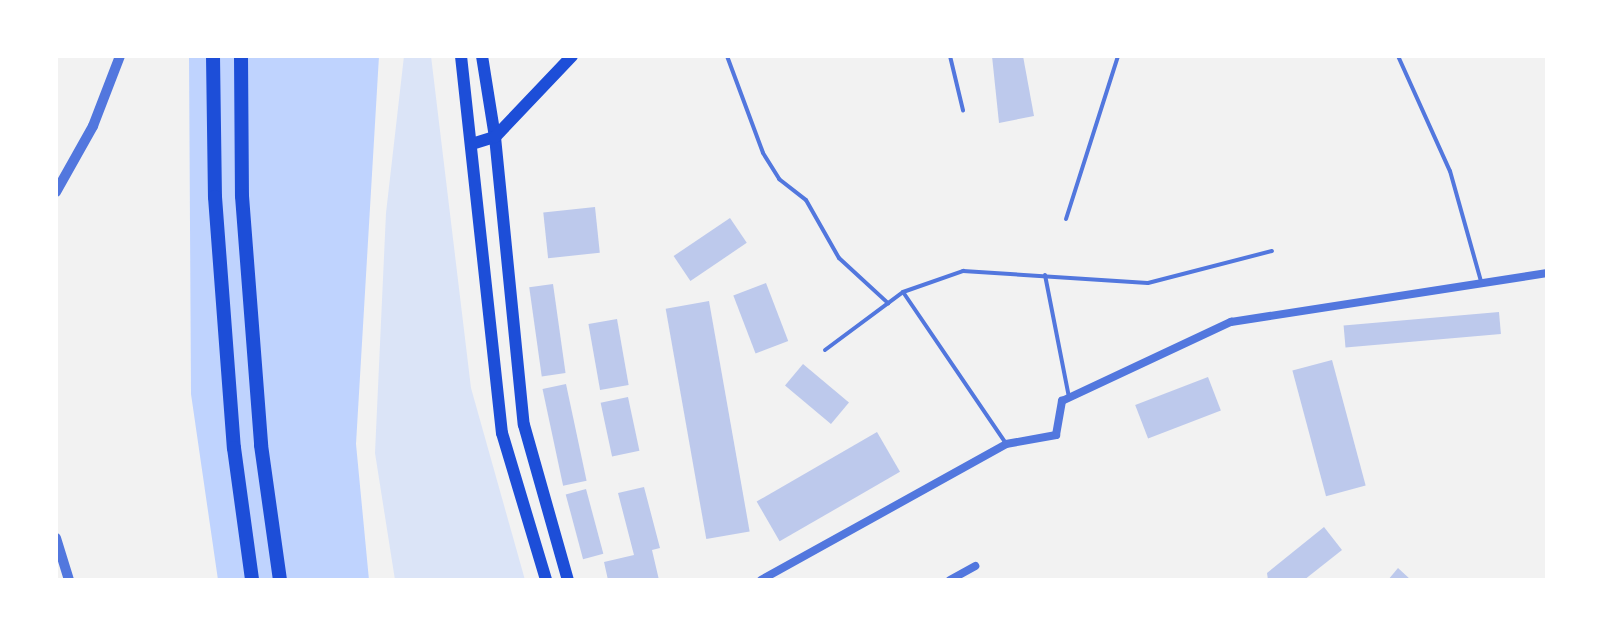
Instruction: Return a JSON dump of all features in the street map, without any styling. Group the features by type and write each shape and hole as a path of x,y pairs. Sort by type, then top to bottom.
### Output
{"highway":[{"path":"213,56 223,307 234,448 252,580"},
{"path":"241,56 246,242 261,445 280,580"},
{"path":"461,56 475,143 502,433 546,580"},
{"path":"482,56 495,137 524,425 568,580"},
{"path":"475,143 495,137 572,56"}],"street":[{"path":"56,192 93,126 120,56"},
{"path":"761,580 1006,444 1056,435 1062,401 1231,322 1547,273"},
{"path":"56,538 69,580"},
{"path":"950,580 975,566"}],"lane":[{"path":"727,56 763,153 779,179 806,200 839,258 888,303"},
{"path":"950,56 963,110"},
{"path":"1066,219 1118,56"},
{"path":"1398,56 1450,171 1481,281"},
{"path":"825,350 903,292 963,271 1148,283 1272,251"},
{"path":"1045,275 1069,397"},
{"path":"903,292 1006,444"}],"shaded area":[{"path":"404,56 431,56 471,388 525,580 395,580 375,453 386,213"}],"water":[{"path":"189,56 379,56 356,444 369,580 218,580 191,394"}],"building":[{"path":"992,56 1023,56 1034,116 999,123"},
{"path":"595,207 600,253 548,258 543,212"},
{"path":"730,218 747,243 690,281 674,256"},
{"path":"766,283 788,341 756,353 733,296"},
{"path":"553,284 566,373 542,376 529,287"},
{"path":"709,301 750,531 706,539 666,309"},
{"path":"1499,312 1501,334 1346,348 1344,326"},
{"path":"617,319 629,385 600,390 588,324"},
{"path":"1332,360 1366,486 1326,496 1292,371"},
{"path":"803,364 849,403 831,424 785,385"},
{"path":"1208,377 1221,411 1148,439 1135,405"},
{"path":"566,384 587,481 563,486 543,389"},
{"path":"628,397 639,451 612,457 601,403"},
{"path":"877,432 900,472 780,541 757,502"},
{"path":"644,487 660,548 652,550 659,580 608,580 604,562 634,555 618,493"},
{"path":"586,489 603,554 583,559 566,494"},
{"path":"1324,527 1342,550 1304,580 1268,580 1267,573"},
{"path":"1398,568 1411,580 1388,580"}]}
